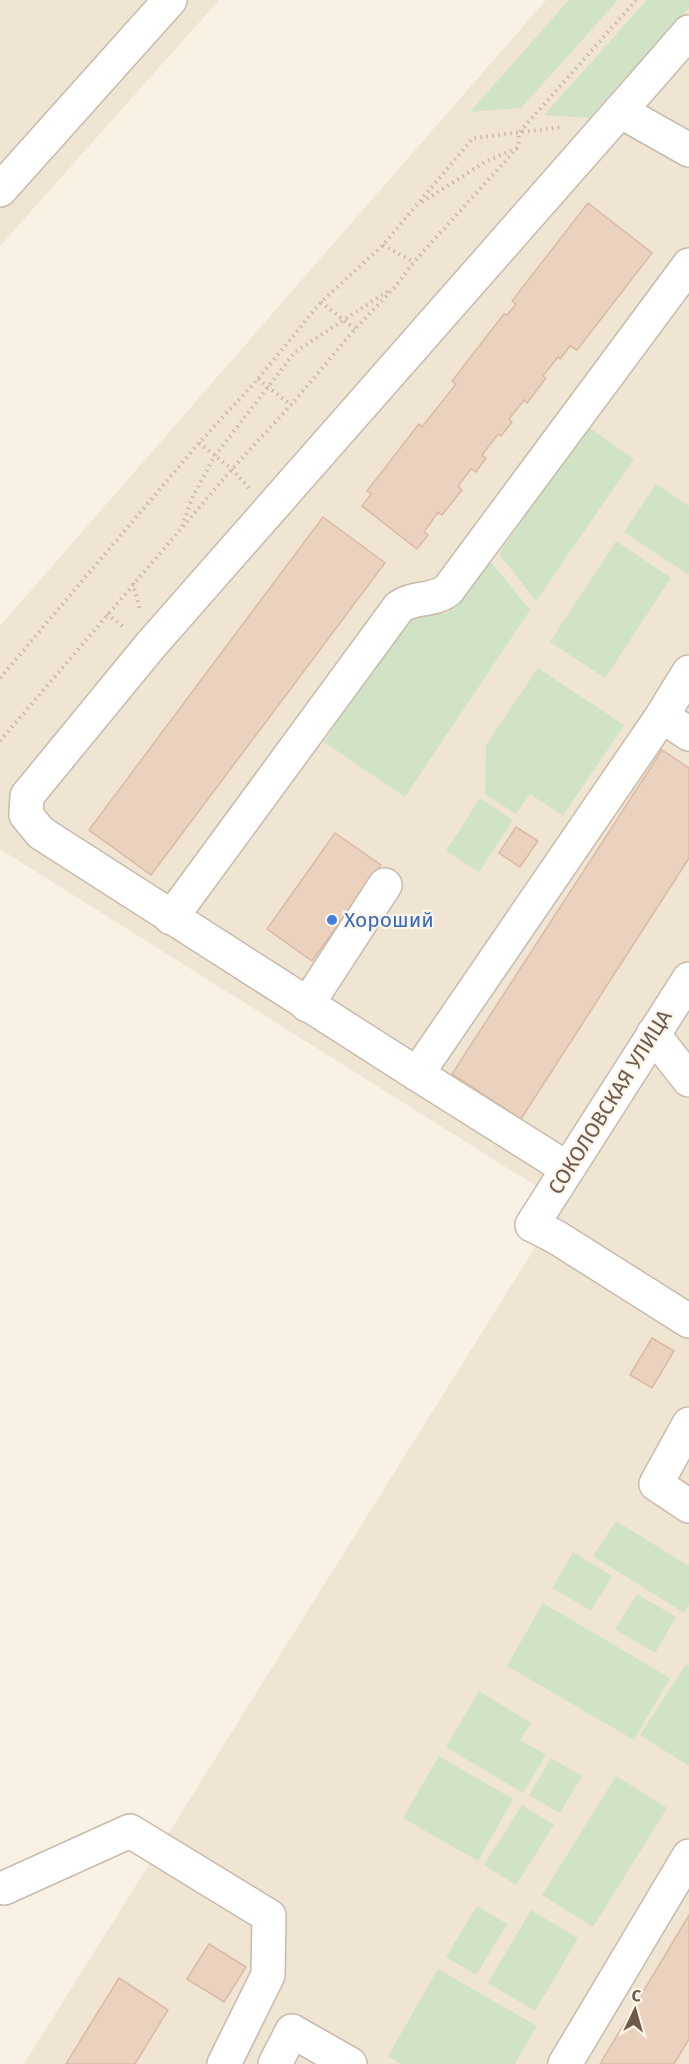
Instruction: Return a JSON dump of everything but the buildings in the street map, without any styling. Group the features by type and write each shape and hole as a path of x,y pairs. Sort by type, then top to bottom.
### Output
{"street":[{"path":"0,190 170,0"},
{"path":"568,1169 307,1005 41,833 26,815 27,796 150,646 689,32"},
{"path":"620,111 689,150"},
{"path":"171,918 399,607 414,599 442,595 448,590 689,265"},
{"path":"417,1074 662,716 689,672"},
{"path":"662,716 689,734"},
{"path":"307,1005 386,885"},
{"name":"СОКОЛОВСКАЯ УЛИЦА","path":"689,979 532,1226 556,1236 689,1321"},
{"path":"653,1034 689,1080"},
{"path":"689,1424 656,1484 689,1506"},
{"path":"4,1888 130,1831 269,1916 268,1975 224,2064"},
{"path":"565,2064 689,1856"},
{"path":"275,2064 292,2031 350,2064"}],"path":[{"path":"0,741 232,469 518,147 519,134 636,0"},
{"path":"383,245 473,138 565,127"},
{"path":"0,678 199,443 258,379 321,302 383,245 418,204 485,162 518,147"},
{"path":"383,245 414,262"},
{"path":"181,529 193,496 214,457 295,352 395,287"},
{"path":"321,302 355,329"},
{"path":"258,379 291,405"},
{"path":"199,443 232,469 269,511"}],"shaded area":[{"path":"0,0 219,0 0,246"},
{"path":"546,0 689,0 689,2064 24,2064 563,1203 0,849 0,626"}],"green space":[{"path":"569,0 618,0 521,108 470,112"},
{"path":"647,0 689,0 689,8 589,118 544,115"},
{"path":"587,426 634,459 536,601 499,554"},
{"path":"656,484 689,506 689,575 624,532"},
{"path":"616,541 671,578 605,678 550,642"},
{"path":"486,556 530,610 405,797 324,742 403,621 430,613 447,614"},
{"path":"538,668 624,725 563,816 530,794 516,814 485,794 486,745"},
{"path":"480,798 513,820 479,872 446,851"},
{"path":"616,1521 689,1566 689,1604 684,1613 593,1556"},
{"path":"573,1552 612,1576 591,1611 552,1588"},
{"path":"637,1594 676,1617 655,1653 615,1629"},
{"path":"543,1603 670,1678 634,1740 507,1666"},
{"path":"686,1664 689,1666 689,1766 640,1735"},
{"path":"479,1691 531,1723 520,1740 546,1755 523,1793 446,1747"},
{"path":"439,1756 513,1799 478,1861 403,1818"},
{"path":"551,1758 582,1776 560,1813 529,1795"},
{"path":"616,1776 667,1808 593,1927 542,1895"},
{"path":"522,1805 554,1825 516,1885 484,1865"},
{"path":"477,1906 507,1924 476,1975 446,1957"},
{"path":"531,1910 578,1938 535,2011 488,1983"},
{"path":"438,1969 537,2026 515,2064 401,2064 388,2056"}],"place":[{"name":"Хороший","path":"332,920"}]}
